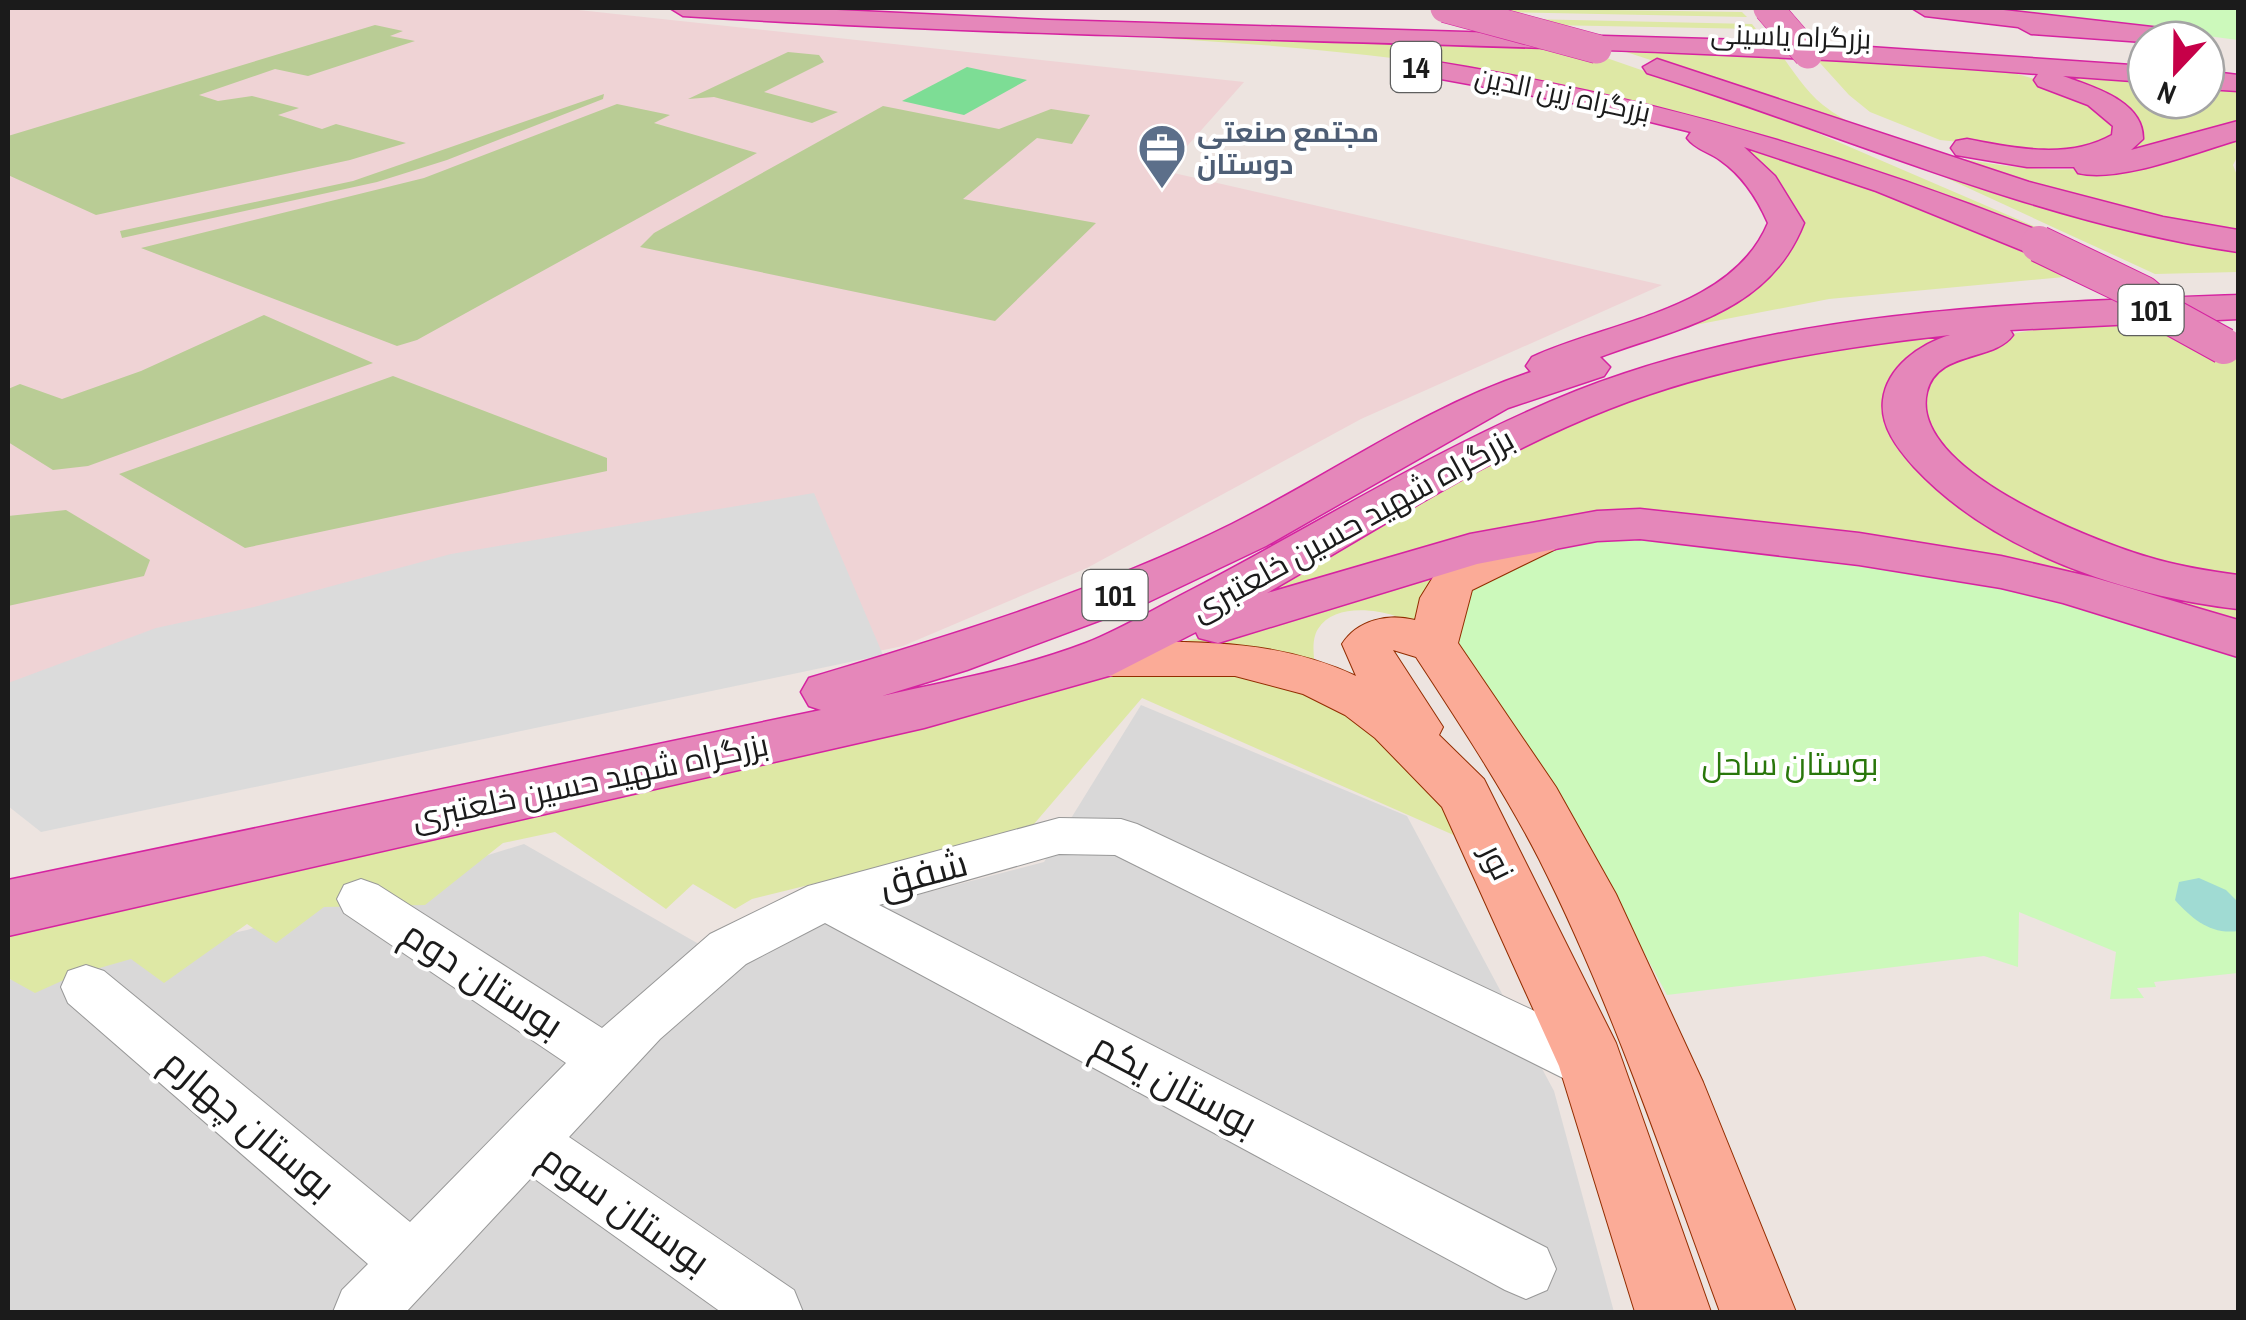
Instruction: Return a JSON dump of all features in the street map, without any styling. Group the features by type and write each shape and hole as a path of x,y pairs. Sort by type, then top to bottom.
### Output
{"highway":[{"path":"683,8 1147,32 1769,48 1947,57 2126,72"},
{"name":"بزرگراه یاسینی","path":"896,8 1298,24 2126,46"},
{"path":"1182,8 1569,16"},
{"name":"بزرگراه زین الدین","path":"1444,8 1657,67 1817,128 2081,243 2235,341"},
{"path":"1752,12 1839,92 1876,120 1898,130 1978,150 2065,157 2107,152 2127,139 2130,132 2122,115 2085,92 1947,57"},
{"name":"بزرگراه یاسینی","path":"1752,12 1821,19"},
{"name":"بزرگراه زین الدین","path":"768,14 917,29 1350,58 1462,73 1690,120 1942,202 2143,294 2166,314 2235,341"},
{"name":"بزرگراه یاسینی","path":"1916,14 2126,44"},
{"path":"1797,53 1811,85 1844,114 1888,135 1974,158 2034,166 2098,165 2238,130"},
{"path":"1657,67 1717,84 2044,199 2152,226 2238,241"},
{"path":"1493,398 1562,357 1744,284 1764,268 1783,240 1786,224 1754,170 1709,140 1601,101"},
{"name":"بزرگراه شهید حسین خلعتبری","path":"8,876 719,720 948,657 1126,592 1249,534 1493,398 1640,350 1794,315 2004,291 2238,282"},
{"name":"بزرگراه شهید حسین خلعتبری","path":"8,908 723,752 1100,659 1317,546 1506,439 1619,390 1808,339 2063,314 2238,307"},
{"path":"2063,314 1970,342 1928,360 1912,377 1904,397 1915,439 1958,485 2034,531 2144,572 2238,592"},
{"path":"1100,659 1470,550 1553,532 1640,524 1936,560 2074,589 2238,640"}],"main road":[{"path":"1464,794 1372,662 1368,644 1382,633 1406,632 1434,645 1444,598 1455,580 1553,532"},
{"name":"نور","path":"1434,645 1505,750 1568,858 1663,1064 1758,1312"},
{"name":"نور","path":"1100,659 1236,659 1319,680 1363,702 1394,724 1464,794 1592,1065 1672,1312"},
{"path":"1592,1065 1663,1064"}],"street":[{"name":"شفق","path":"364,1312 642,1022 728,949 825,900 1059,836 1121,837 1592,1065"},
{"name":"بوستان دوم","path":"361,899 606,1060"},
{"name":"بوستان یکم","path":"825,900 1526,1269"},
{"name":"بوستان چهارم","path":"86,987 412,1262"},
{"name":"بوستان سوم","path":"528,1141 772,1312"}],"shaded area":[{"path":"8,8 560,8 1244,82 1165,171 1662,285 1361,419 1087,568 903,646 75,817 8,787"},
{"path":"814,493 883,655 41,832 8,806 8,683 156,628 254,607 451,554"},
{"path":"1141,705 1407,816 1554,1091 1614,1312 8,1312 8,980 247,930 524,844 739,967 825,919 1044,862"}],"green space":[{"path":"1482,8 1742,12 1747,17 1499,12"},
{"path":"1994,8 2238,8 2238,40 2226,38 2226,20 2126,20 2126,25"},
{"path":"1528,19 1752,24 1756,29 1548,25"},
{"path":"902,24 1575,47 1794,123 2073,243 1759,136 1566,86 1402,59 1319,50"},
{"path":"375,25 403,31 390,36 415,41 308,76 275,69 199,95 218,101 252,96 299,108 278,115 322,129 336,124 406,143 350,160 96,215 8,175 8,136"},
{"path":"1614,48 1779,52 1823,105 1875,134"},
{"path":"788,52 819,55 824,62 764,92 838,112 812,123 714,97 688,99"},
{"path":"1811,53 2003,70 2073,90 2123,134 2074,154 1940,140 1870,112"},
{"path":"967,67 1027,80 964,115 902,101"},
{"path":"2014,69 2126,76 2126,120 2226,120 2226,85 2238,86 2238,127 2113,160 2135,138 2052,78"},
{"path":"604,94 603,99 447,160 377,182 122,238 120,231 353,181"},
{"path":"617,104 670,115 654,123 757,153 417,340 397,346 141,248 424,178"},
{"path":"883,106 999,129 1051,109 1090,115 1072,144 1037,138 963,199 1096,223 995,321 640,247 654,233"},
{"path":"2238,135 2238,155 2233,165 2238,178 2238,237 2123,215 1922,149 2019,167 2081,169 2141,161"},
{"path":"1711,136 1896,199 2075,276 1829,299 1664,331 1726,305 1763,283 1790,250 1798,229"},
{"path":"1916,164 2194,239 2238,246 2238,272 2155,274"},
{"path":"264,315 373,363 88,466 53,470 8,442 8,389 20,384 62,399 141,371"},
{"path":"2175,321 2238,357 2238,588 2184,578 2074,543 1927,442 1922,377 1979,344 2065,325"},
{"path":"2024,322 1927,353 1916,451 2192,591 2238,600 2238,632 2128,599 1734,526 1269,603 1261,593 1501,458 1601,411 1652,392 1790,356"},
{"path":"393,376 607,458 607,471 245,548 119,474"},
{"path":"66,510 150,560 144,576 8,606 8,516"},
{"name":"بوستان ساحل","path":"1607,531 1947,568 2168,624 2238,647 2238,973 2154,982 2156,987 2137,988 2144,998 2110,999 2116,952 2019,912 2018,967 1984,956 1667,995 1553,783 1453,638 1461,592 1521,555"},
{"path":"1488,552 1421,629 1398,617 1368,611 1339,613 1327,619 1314,638 1315,668 1128,656 1222,632"},
{"path":"1242,668 1389,729 1465,840 1142,698 1028,831 752,899 735,909 693,884 666,909 555,832 503,843 425,905 324,907 276,943 247,924 164,983 131,959 75,975 35,993 8,978 8,923 1098,675"}],"water":[{"path":"2199,878 2226,890 2238,902 2238,931 2219,931 2203,924 2175,900 2179,882"}],"place":[{"name":"مجتمع صنعتی دوستان","path":"1162,190"}]}
